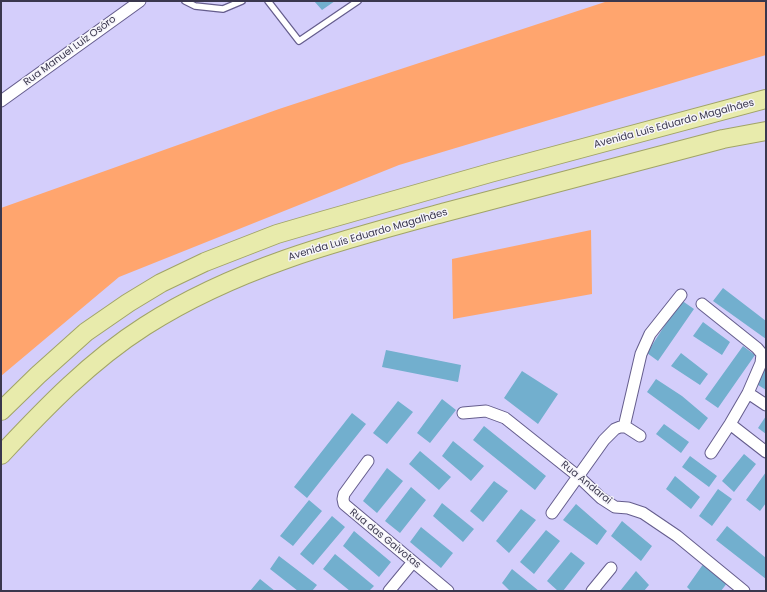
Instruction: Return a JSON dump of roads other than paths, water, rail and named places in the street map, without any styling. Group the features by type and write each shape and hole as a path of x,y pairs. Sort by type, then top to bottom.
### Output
{"main road":[{"name":"Avenida Luís Eduardo Magalhães","path":"1,411 86,332 128,303 161,283 206,262 277,234 497,171 766,99"},
{"name":"Avenida Luís Eduardo Magalhães","path":"1,455 42,411 97,362 145,326 199,296 246,273 362,235 723,139 766,131"}],"street":[{"name":"Rua Manuel Luiz Osóro","path":"1,101 140,1"},
{"path":"624,427 641,354 650,334 682,295"},
{"path":"702,304 757,348 762,354 761,363 748,393 711,453"},
{"path":"748,393 766,405"},
{"name":"Rua Andarai","path":"463,413 486,411 505,418 578,477 601,498 615,507 628,508 643,513 677,536 744,591"},
{"path":"730,424 766,452"},
{"path":"552,513 604,440 615,429 624,427 640,436"},
{"name":"Rua das Gaivotas","path":"368,461 344,494 344,504 448,591"},
{"path":"389,591 413,562"},
{"path":"592,591 611,568"}],"lane":[{"path":"185,1 195,6 223,9 242,1"},
{"path":"268,1 299,41 358,1"}]}
